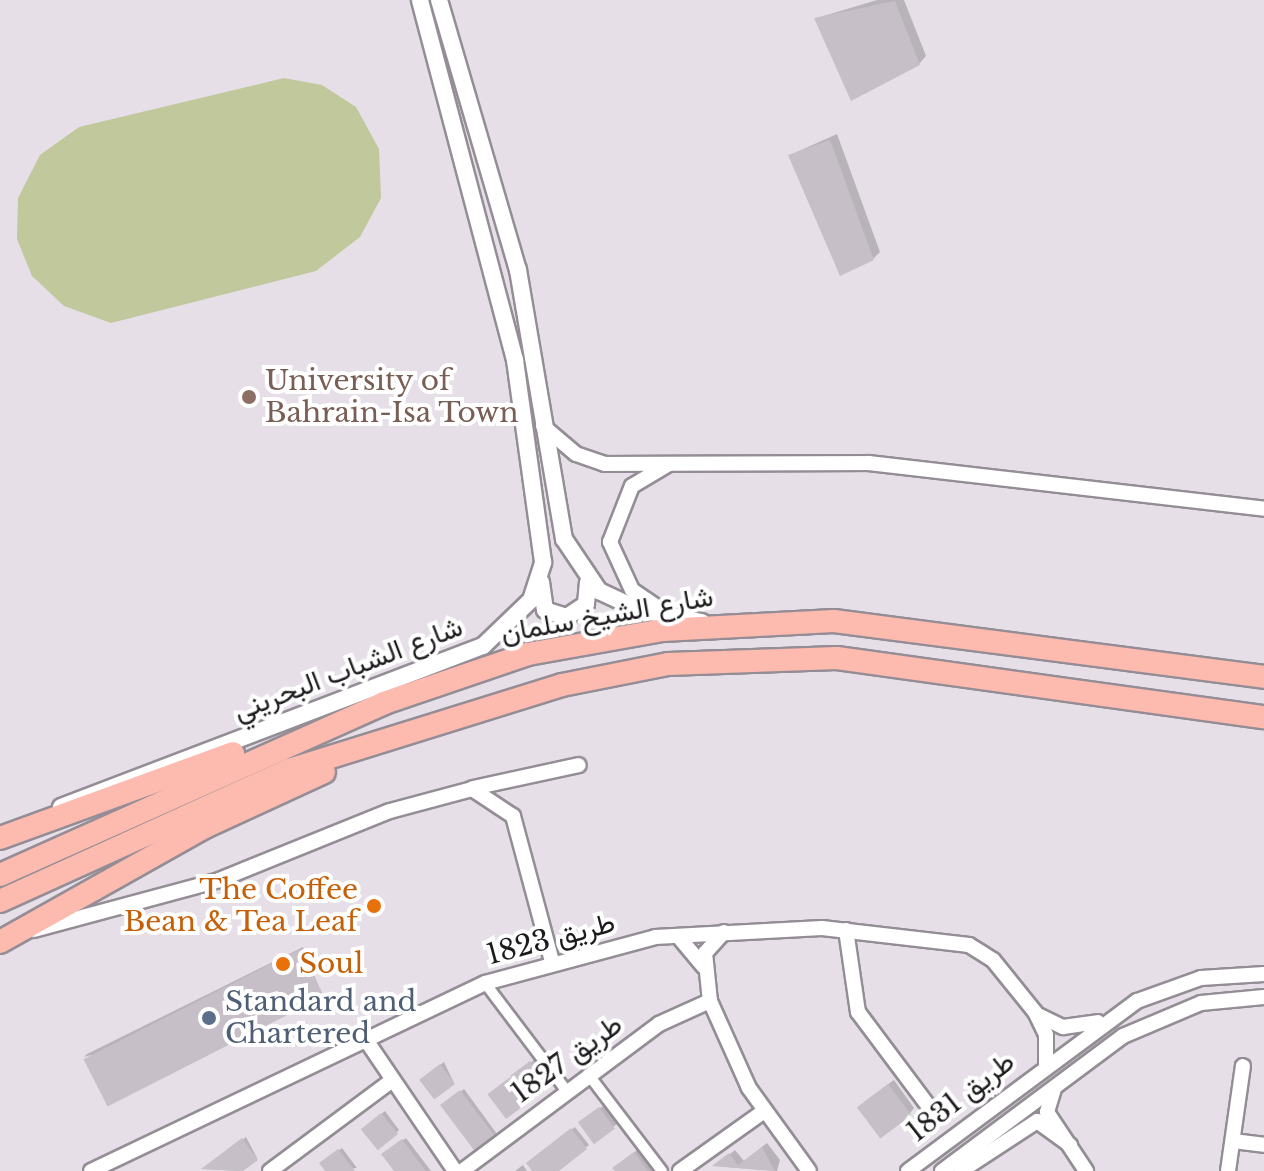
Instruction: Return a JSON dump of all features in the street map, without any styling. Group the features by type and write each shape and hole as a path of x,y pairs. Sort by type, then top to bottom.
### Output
{"main road":[{"name":"شارع الشيخ سلمان","path":"0,875 326,726 528,654 717,624 834,621 1264,677"},
{"path":"0,901 289,770 562,685 683,663 837,658 1264,717"},
{"path":"1071,688 1094,699 1264,727"},
{"path":"0,838 42,817 326,726"},
{"path":"8,938 205,827 418,731"}],"street":[{"path":"411,0 448,86"},
{"path":"420,0 448,86 515,360 541,577 540,600 555,616 578,613 588,582"},
{"path":"439,0 518,270 564,539 588,582 620,603 673,617 717,624"},
{"path":"543,426 590,461 869,463 1014,475 1264,509"},
{"path":"673,462 632,486 610,542 632,590 673,617"},
{"name":"شارع الشباب البحريني","path":"42,817 103,786 483,646 518,620 541,577"},
{"path":"8,938 219,880 390,811 579,765"},
{"path":"472,789 513,816 552,962"},
{"path":"846,930 858,1012 932,1111"},
{"name":"طريق 1823","path":"91,1171 364,1037 485,983 552,962 678,936 727,931 846,930 969,945 993,960 1035,1012 1046,1035 1046,1064"},
{"path":"727,931 708,947 704,968 710,1001 764,1111 809,1171"},
{"path":"678,936 704,968"},
{"path":"1035,1012 1063,1027 1105,1021 1177,985 1264,974"},
{"path":"485,983 566,1090"},
{"name":"طريق 1831","path":"942,1171 1062,1079 1173,1012 1264,997"},
{"name":"طريق 1827","path":"462,1171 588,1074 686,1008 710,1001"},
{"name":"طريق 1831","path":"908,1171 1105,1021"},
{"path":"364,1037 390,1082 455,1171"},
{"path":"1228,1171 1243,1066"},
{"path":"588,1074 662,1171"},
{"path":"1062,1079 1046,1108 1086,1171"},
{"path":"280,1168 390,1082"},
{"path":"680,1171 764,1111"},
{"path":"961,1171 1037,1121 1070,1145"},
{"path":"1233,1141 1264,1145"},
{"path":"119,1157 130,1171"}],"green space":[{"path":"284,78 322,85 356,107 379,149 381,198 360,237 316,271 111,323 64,306 32,276 17,239 18,198 40,155 79,127"}],"building":[{"path":"895,1 920,65 851,101 814,18"},
{"path":"830,140 874,260 840,276 788,155"},
{"path":"300,949 324,996 108,1107 83,1059"},
{"path":"530,1061 549,1086 529,1101 510,1076"},
{"path":"440,1064 455,1084 434,1100 419,1080"},
{"path":"509,1078 528,1103 506,1119 487,1094"},
{"path":"888,1084 911,1115 880,1139 857,1107"},
{"path":"460,1090 496,1138 476,1153 440,1105"},
{"path":"599,1107 615,1129 594,1144 578,1122"},
{"path":"381,1113 398,1134 378,1150 361,1129"},
{"path":"571,1128 587,1149 559,1171 532,1171 526,1163"},
{"path":"242,1138 258,1160 243,1171 201,1169"},
{"path":"402,1139 426,1171 394,1171 381,1154"},
{"path":"762,1147 775,1171 712,1166 729,1153 738,1165"},
{"path":"338,1149 355,1171 325,1171 319,1163"},
{"path":"634,1152 648,1171 615,1171 612,1168"}],"place":[{"name":"University of Bahrain-Isa Town","path":"249,397"},
{"name":"The Coffee Bean & Tea Leaf","path":"374,906"},
{"name":"Soul","path":"283,964"},
{"name":"Standard and Chartered","path":"209,1018"}]}
